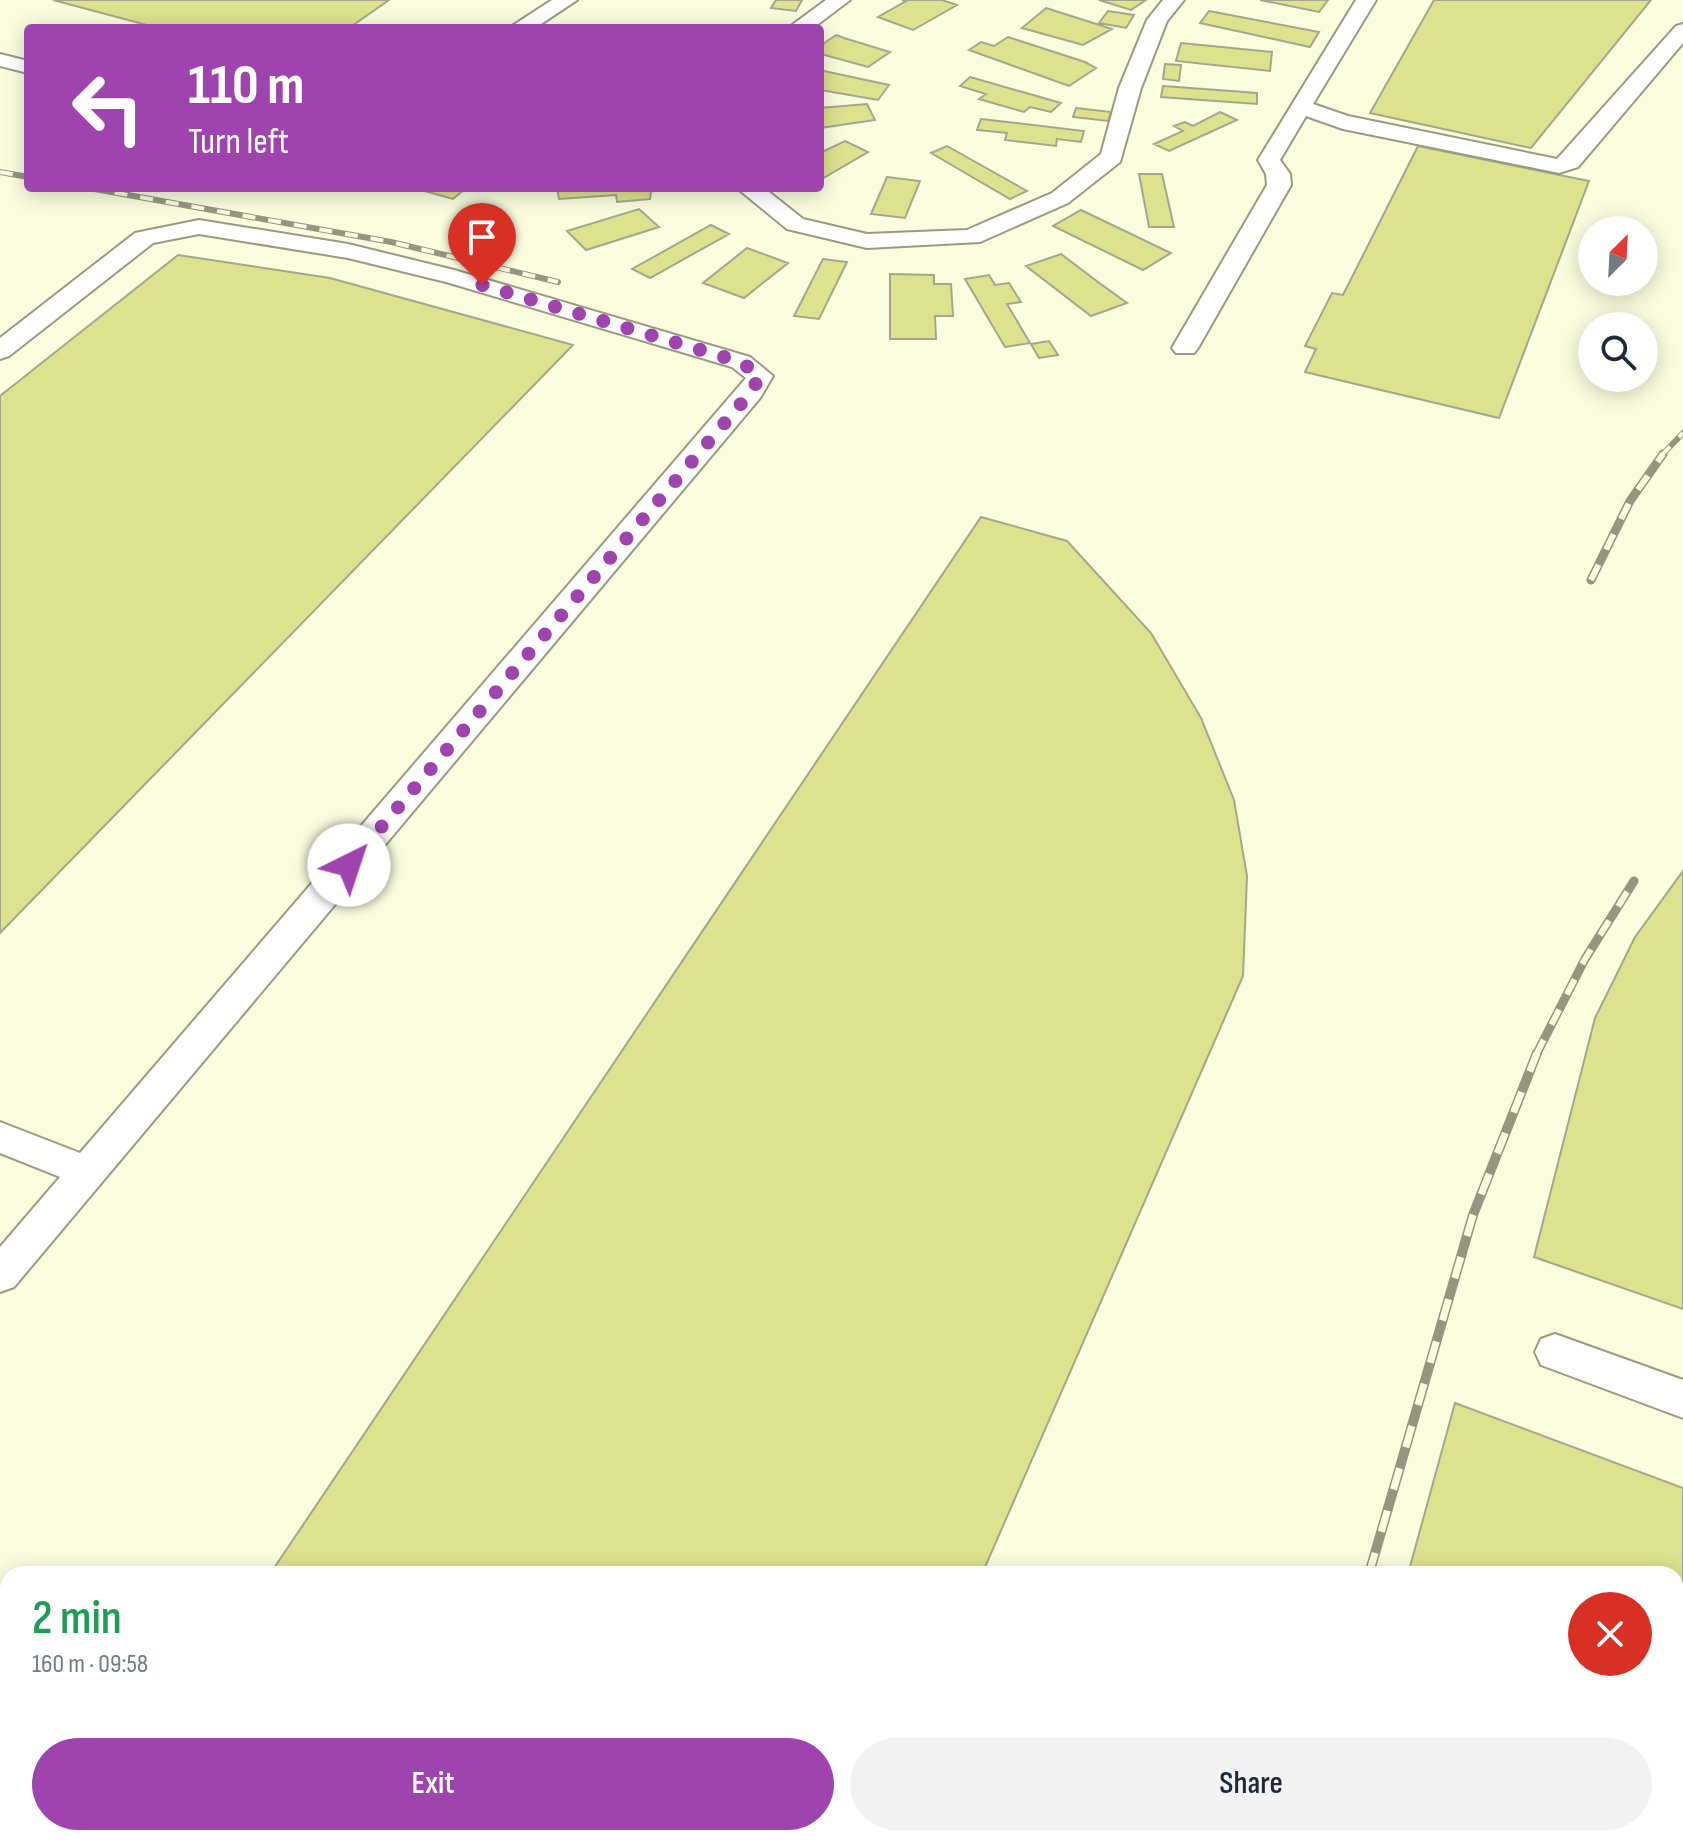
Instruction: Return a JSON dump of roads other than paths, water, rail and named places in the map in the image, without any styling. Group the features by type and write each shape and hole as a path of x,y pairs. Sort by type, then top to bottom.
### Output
{"lane":[{"path":"527,24 567,0"},
{"path":"805,24 840,0"},
{"path":"754,192 795,224 867,241 971,237 1060,198 1112,157 1130,88 1157,20 1174,0"},
{"path":"1185,348 1279,185 1278,174 1269,160 1366,0"},
{"path":"1300,107 1343,122 1559,166 1570,162 1683,30"},
{"path":"0,60 24,66"},
{"path":"0,351 144,238 199,227 348,251 454,277 741,362 760,376 751,392 0,1275"},
{"path":"0,1137 87,1172"},
{"path":"1555,1352 1683,1399"}],"railway":[{"path":"0,172 24,176"},
{"path":"111,192 391,242 558,282"},
{"path":"1661,456 1683,433"},
{"path":"1591,580 1630,501 1663,454"},
{"path":"1537,1053 1585,959 1634,881"},
{"path":"1371,1566 1473,1215 1537,1053"}]}
